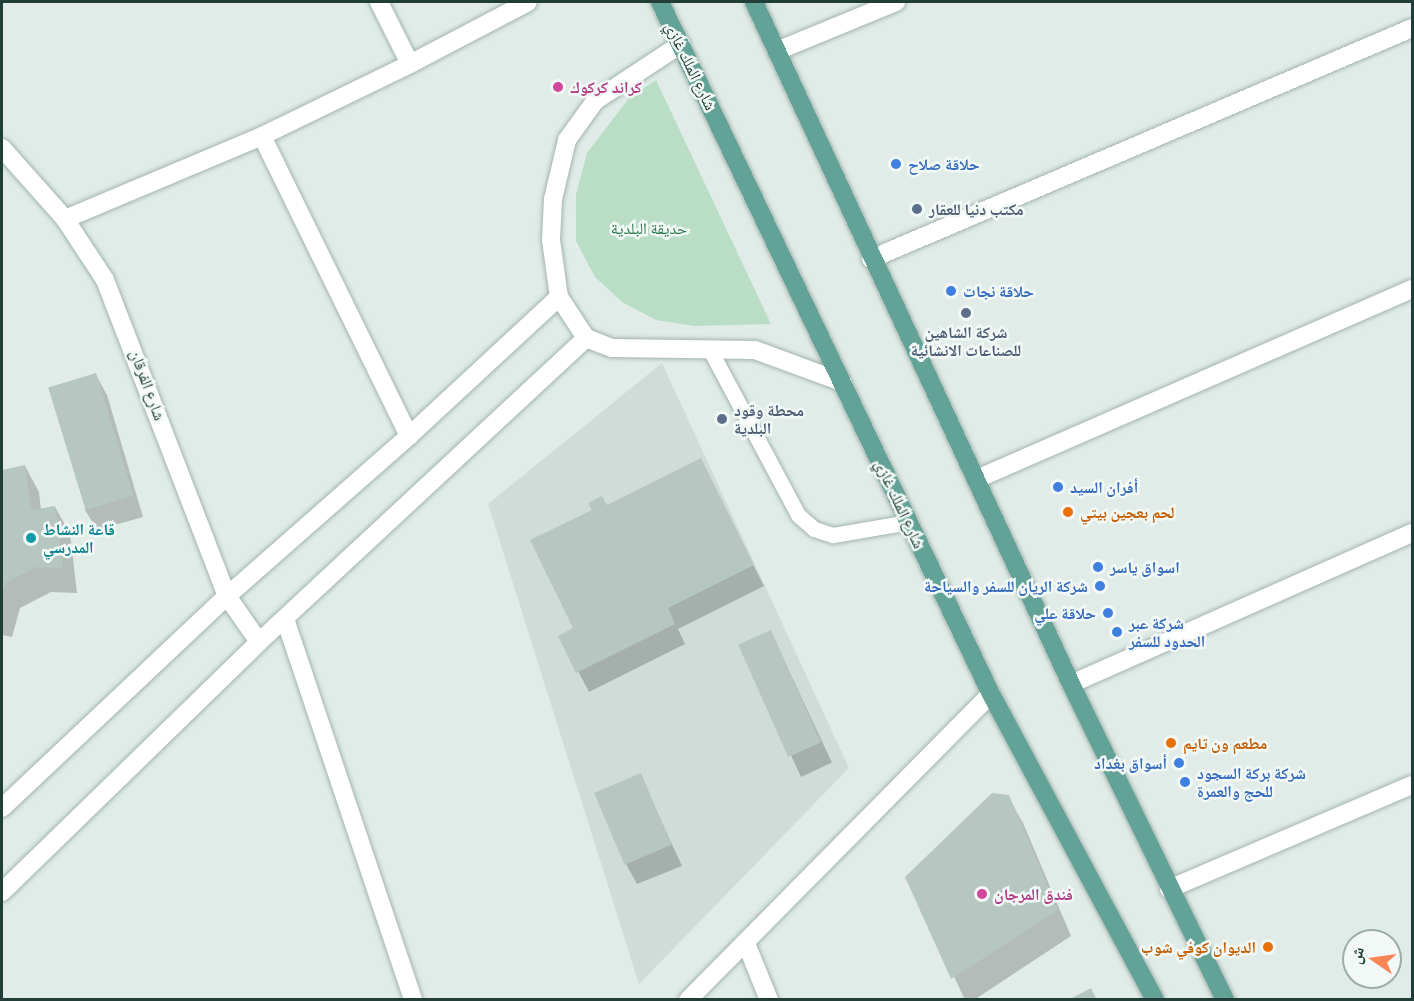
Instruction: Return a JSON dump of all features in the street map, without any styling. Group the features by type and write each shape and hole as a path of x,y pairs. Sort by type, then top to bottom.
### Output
{"main road":[{"name":"شارع الملك غازي","path":"660,2 991,694 1155,999"},
{"path":"754,2 871,259 1071,684 1169,889 1225,999"}],"street":[{"path":"379,2 410,64"},
{"path":"65,219 262,136 410,64 528,2"},
{"path":"777,51 896,2"},
{"path":"871,259 1413,28"},
{"path":"681,44 595,101 567,140 553,199 551,240 559,297 586,338 612,348 756,350 842,382"},
{"path":"262,136 409,436"},
{"name":"شارع الفرقان","path":"2,148 65,219 92,256 121,313 227,596 259,642"},
{"path":"976,479 1413,289"},
{"path":"2,808 227,596 409,436 559,297"},
{"path":"2,892 259,642 586,338"},
{"path":"1071,684 1413,533"},
{"path":"285,619 413,999"},
{"path":"688,999 991,694"},
{"path":"1169,889 1413,785"},
{"path":"746,943 769,999"}],"lane":[{"path":"709,348 798,515 814,529 833,535 909,522"}],"shaded area":[{"path":"662,363 849,768 639,984 488,504"}],"green space":[{"name":"حديقة البلدية","path":"656,80 771,324 694,326 656,320 622,302 595,277 576,241 576,194 587,153 629,98"}],"building":[{"path":"96,373 133,495 86,510 48,388"},
{"path":"701,458 754,565 668,608 675,624 576,673 558,636 573,628 530,540 592,510 588,503 602,496 607,505"},
{"name":"قاعة النشاط المدرسي","path":"25,465 31,510 55,506 63,568 36,567 6,582 2,594 2,470"},
{"path":"771,630 821,742 788,757 738,645"},
{"path":"641,773 671,845 625,865 594,793"},
{"name":"فندق المرجان","path":"992,793 1009,795 1058,910 951,979 905,877"},
{"path":"1091,988 1097,1000 1068,1000"}],"place":[{"name":"كراند كركوك","path":"558,87"},
{"name":"حلاقة صلاح","path":"896,164"},
{"name":"مكتب دنيا للعقار","path":"917,209"},
{"name":"حلاقة نجات","path":"951,291"},
{"name":"شركة الشاهين للصناعات الانشائية","path":"966,313"},
{"name":"محطة وقود البلدية","path":"722,419"},
{"name":"أفران السيد","path":"1058,487"},
{"name":"لحم بعجين بيتي","path":"1068,512"},
{"name":"قاعة النشاط المدرسي","path":"31,538"},
{"name":"اسواق ياسر","path":"1098,567"},
{"name":"شركة الريان للسفر والسياحة","path":"1100,586"},
{"name":"حلاقة علي","path":"1108,613"},
{"name":"شركة عبر الحدود للسفر","path":"1117,632"},
{"name":"مطعم ون تايم","path":"1171,743"},
{"name":"أسواق بغداد","path":"1179,763"},
{"name":"شركة بركة السجود للحج والعمرة","path":"1185,782"},
{"name":"فندق المرجان","path":"982,894"},
{"name":"الديوان كوفي شوب","path":"1268,947"}]}
